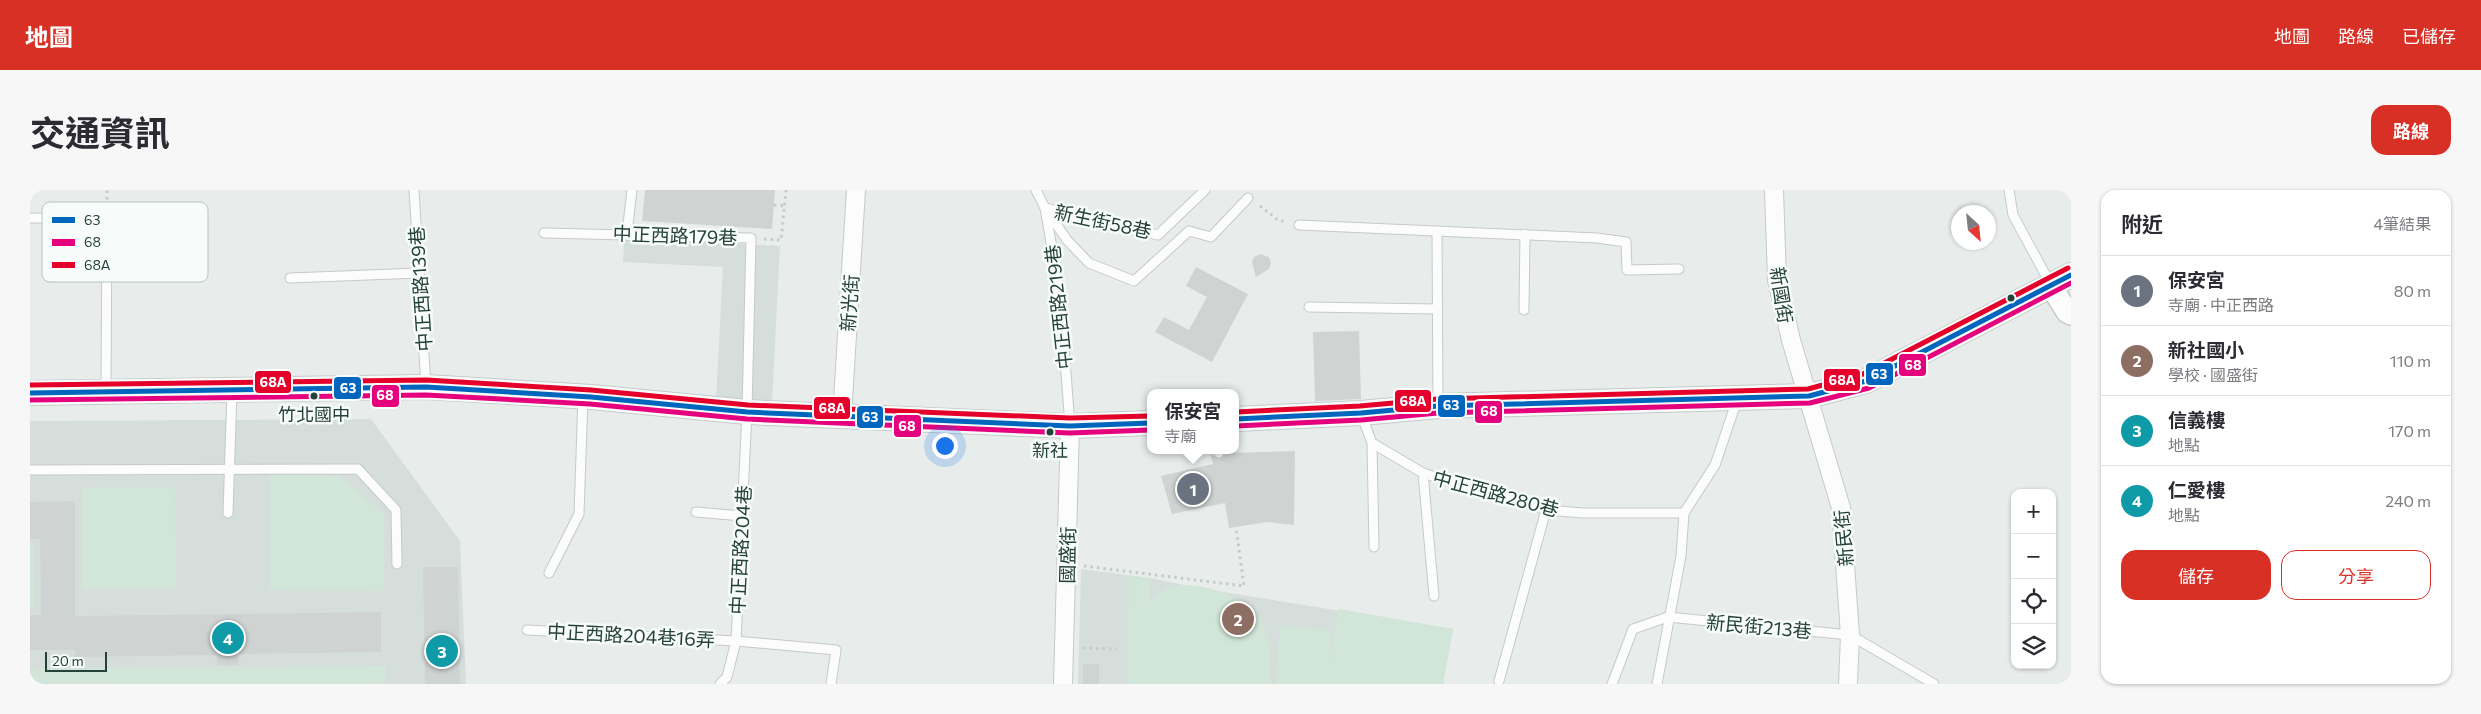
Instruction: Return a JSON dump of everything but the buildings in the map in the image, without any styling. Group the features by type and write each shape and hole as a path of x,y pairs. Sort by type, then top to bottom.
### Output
{"main road":[{"path":"1239,419 1361,413 1438,406 1737,400 1809,396 1866,381 2061,280"},
{"path":"30,392 426,387 583,397 747,412 1070,426 1147,422"}],"street":[{"name":"新光街","path":"842,416 856,190"},
{"name":"新國街","path":"1774,190 1777,280 1790,340 1809,396"},
{"path":"2061,280 2066,312 2071,314"},
{"name":"新民街","path":"1809,396 1841,508 1850,635 1848,684"},
{"name":"國盛街","path":"1063,684 1070,426"}],"lane":[{"name":"中正西路139巷","path":"414,190 426,387"},
{"path":"627,233 632,190"},
{"name":"中正西路219巷","path":"1036,190 1045,208 1060,294 1070,426"},
{"name":"新生街58巷","path":"1045,208 1158,235 1205,190"},
{"path":"2009,190 2013,215 2061,280"},
{"path":"1045,208 1067,240 1089,263 1134,281 1189,231 1211,237 1248,198"},
{"path":"1299,225 1597,238 1626,242 1627,270 1679,269"},
{"path":"1437,231 1438,406"},
{"name":"中正西路179巷","path":"544,233 627,233 751,238 747,412"},
{"path":"1524,310 1525,234"},
{"path":"290,278 419,273"},
{"path":"106,391 107,282"},
{"path":"1309,307 1437,309"},
{"path":"228,513 232,389"},
{"path":"549,573 579,514 583,397"},
{"path":"1657,684 1668,617 1681,556 1684,513 1715,465 1737,400"},
{"name":"中正西路204巷","path":"720,684 727,677 736,641 747,412"},
{"path":"1361,413 1372,443 1374,547"},
{"name":"中正西路280巷","path":"1372,443 1423,473 1456,484 1513,497 1546,510 1583,513 1684,513"},
{"path":"30,470 358,469 396,510 397,564"},
{"path":"1423,473 1434,596"},
{"path":"1499,681 1546,510"},
{"path":"696,512 742,516"},
{"path":"1612,684 1634,629 1668,617"},
{"name":"新民街213巷","path":"1668,617 1850,635"},
{"name":"中正西路204巷16弄","path":"527,630 736,641 836,650 831,684"},
{"path":"1850,635 1934,684"}],"path":[{"path":"751,238 781,240 786,190"},
{"path":"1248,198 1278,220 1299,225"},
{"path":"774,205 785,206"},
{"path":"1076,565 1244,586 1236,527"},
{"path":"1077,648 1117,649"}],"shaded area":[{"path":"624,238 780,246 772,402 716,399 723,267 623,262"},
{"name":"竹北國中","path":"371,419 460,541 466,684 30,684 30,421"},
{"path":"1081,569 1150,578 1199,588 1453,629 1443,684 1078,684"}],"green space":[{"path":"270,475 339,476 384,514 384,591 269,590"},
{"path":"175,487 176,588 82,589 81,488"},
{"path":"30,544 34,544 35,608 30,608"},
{"path":"1129,576 1150,578 1150,603 1156,596 1171,587 1194,585 1220,592 1245,604 1254,611 1265,628 1270,651 1270,684 1127,684"},
{"path":"1339,609 1453,629 1443,684 1276,684 1280,626 1331,630 1329,664"},
{"path":"386,666 386,682 369,684 30,683 30,669"}],"transit line":[{"name":"68A","path":"1239,412 1360,406 1438,399 1808,389 1863,374 2068,268"},
{"name":"63","path":"1239,419 1361,413 1438,406 1809,396 1866,381 2071,275"},
{"name":"68","path":"1239,426 1361,420 1438,413 1810,403 1869,388 2071,283"},
{"name":"68A","path":"30,385 426,380 591,390 748,405 1070,418 1147,416"},
{"name":"63","path":"30,393 426,387 591,397 747,412 1070,426 1147,423"},
{"name":"68","path":"30,400 426,395 590,404 747,419 1070,433 1147,430"}],"place":[{"name":"竹北國中","path":"314,396"},
{"name":"新社","path":"1050,432"},
{"name":"保安宮","path":"1193,489"},
{"name":"新社國小","path":"1238,619"},
{"name":"仁愛樓","path":"228,638"},
{"name":"信義樓","path":"442,651"}]}
